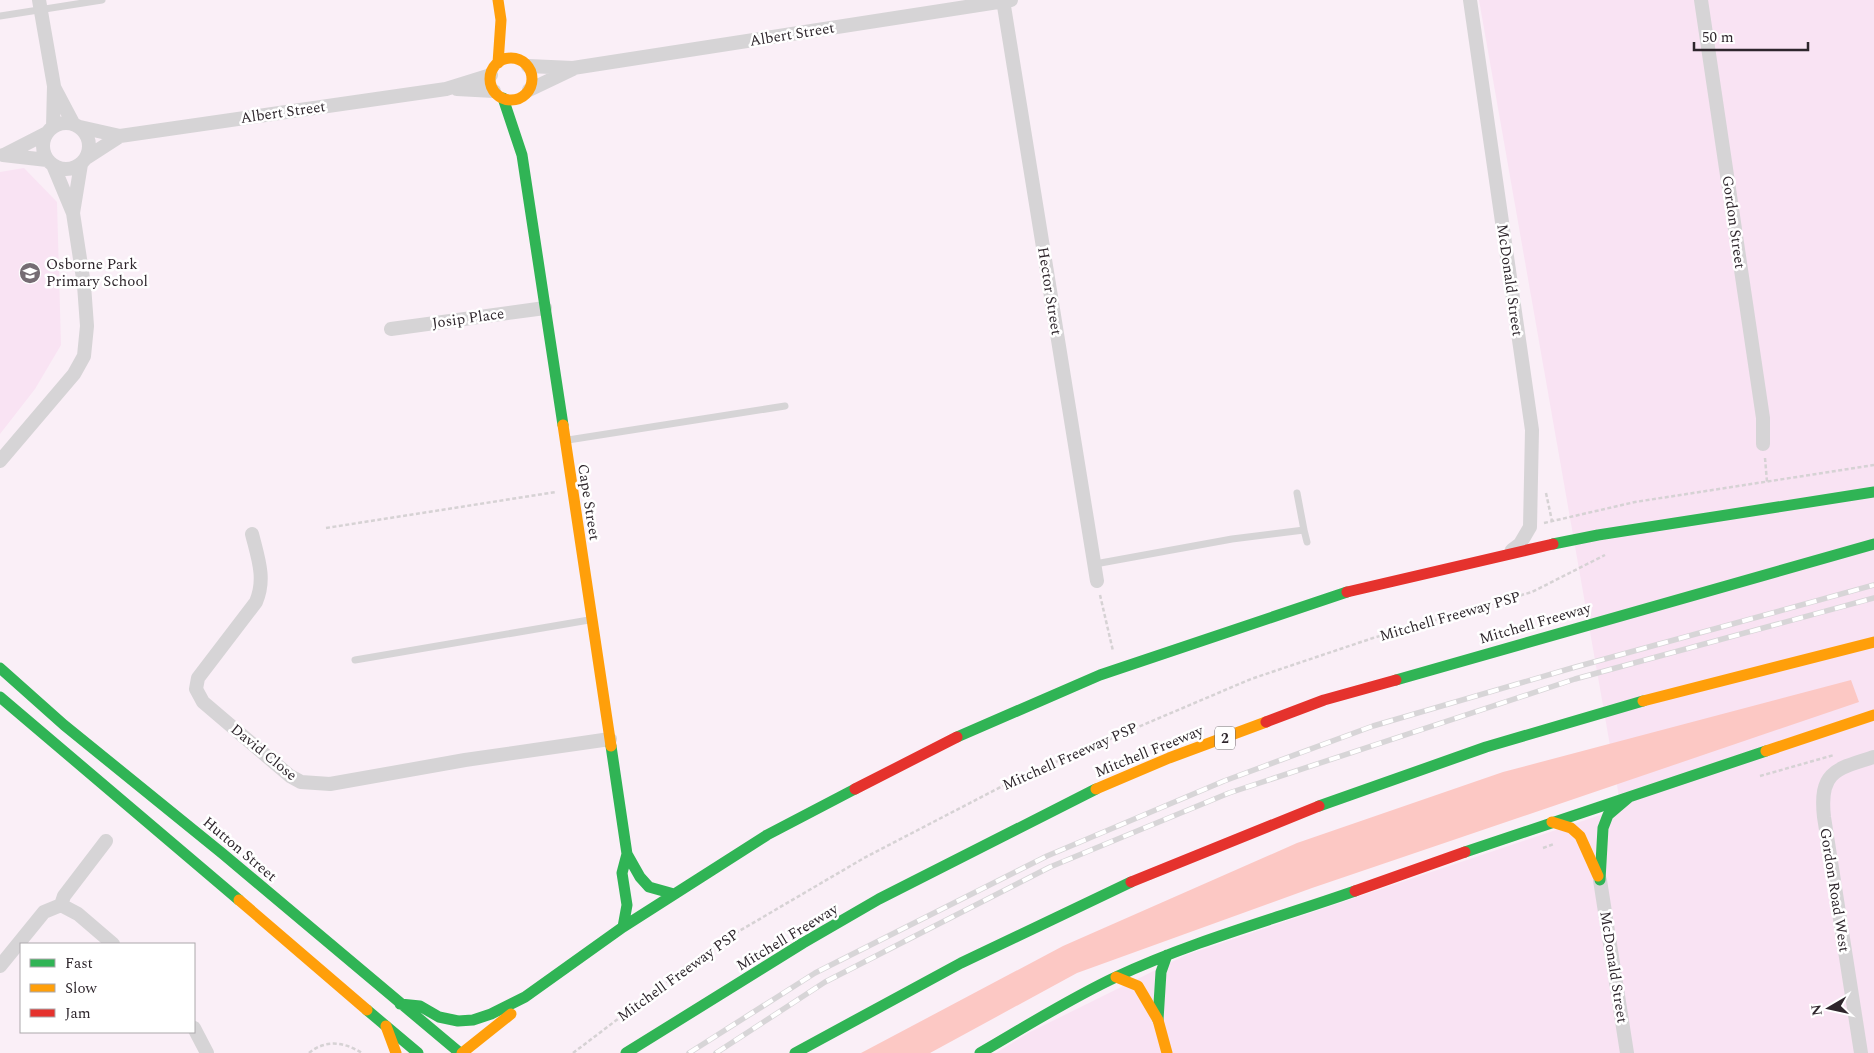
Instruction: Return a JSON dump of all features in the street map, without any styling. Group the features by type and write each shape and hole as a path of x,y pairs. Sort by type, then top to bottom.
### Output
{"main road":[{"path":"498,0 502,20 532,74 532,82 526,97 518,99 498,95 491,75 498,63 502,20"},
{"path":"498,63 510,58 525,64"},
{"name":"Cape Street","path":"498,95 522,155"},
{"name":"Cape Street","path":"523,125 522,155 627,854 640,877 651,889 657,892 674,894"},
{"path":"400,1004 420,1006 448,1019 473,1020 491,1014 524,997 623,927 768,835 939,745 1100,675 1241,625 1345,592 1509,553 1608,533 1874,492"},
{"name":"Mitchell Freeway","path":"626,1053 803,943 879,899 1094,790 1169,758 1324,700 1874,544"},
{"path":"795,1053 931,977 1014,935 1124,884 1298,813 1488,746 1589,717 1874,642"},
{"name":"Hutton Street","path":"0,668 64,725 238,866 400,1004 461,1053"},
{"path":"0,697 418,1053"},
{"path":"980,1053 1046,1014 1116,977 1233,930 1332,899 1552,822 1874,715"},
{"path":"1600,880 1603,828 1608,815 1630,796"},
{"path":"1552,822 1571,828 1580,836 1600,880"},
{"name":"Cape Street","path":"623,927 627,905 622,873 627,854"},
{"path":"1158,1020 1162,1005 1158,982 1161,966 1167,955"},
{"path":"1116,977 1138,986 1158,1020 1167,1053"},
{"path":"461,1053 471,1049 514,1011 524,997"},
{"path":"386,1026 396,1053"}],"street":[{"name":"Albert Street","path":"525,64 573,68 1006,0"},
{"name":"Hector Street","path":"1006,0 1097,581"},
{"name":"McDonald Street","path":"1470,0 1532,430 1530,526 1520,544 1509,553"},
{"name":"Gordon Street","path":"1701,0 1763,418 1763,444"},
{"path":"0,461 74,374 84,356 87,326 84,285 73,213 43,145 50,130 54,86 40,5"},
{"name":"Albert Street","path":"526,97 573,68"},
{"name":"Albert Street","path":"76,125 120,136 446,89 491,75"},
{"path":"54,86 76,125 89,142 73,213"},
{"name":"Albert Street","path":"446,89 498,95"},
{"path":"2,155 65,122 76,125"},
{"name":"Albert Street","path":"84,161 120,136"},
{"path":"2,155 50,162 68,169 84,161"},
{"name":"Josip Place","path":"391,329 545,308"},
{"name":"David Close","path":"252,534 262,578 260,592 256,602 198,678 196,692 203,702 290,776 301,782 330,784 465,760 610,739"},
{"name":"Gordon Road West","path":"1861,1053 1824,817 1822,791 1830,775 1837,770 1874,757"},
{"path":"61,906 64,896 106,841"},
{"name":"McDonald Street","path":"1600,880 1627,1053"},
{"path":"0,966 44,912 61,906 78,914 112,943"},
{"path":"195,1030 206,1053"}],"lane":[{"path":"0,16 40,5 102,0"},
{"path":"565,440 785,406"},
{"path":"1297,493 1307,542"},
{"path":"1095,564 1232,539 1304,530"},
{"path":"355,660 592,620"}],"path":[{"path":"1763,444 1767,482"},
{"path":"326,528 572,490"},
{"name":"Mitchell Freeway PSP","path":"572,1053 717,944 864,858 1018,778 1251,679 1373,638 1532,592 1613,550"},
{"path":"1097,581 1114,655"},
{"path":"309,1053 327,1044 338,1043 350,1046 362,1053"}],"shaded area":[{"path":"1479,0 1874,0 1874,1053 996,1053 1028,1033 1186,955 1621,808"},
{"name":"Osborne Park Primary School","path":"24,168 57,202 61,345 35,389 0,434 0,172"},
{"path":"1851,680 1859,702 1312,888 1077,973 930,1053 861,1053 1063,946 1297,843 1503,772"}],"railway":[{"path":"689,1053 815,973 1047,856 1224,781 1373,726 1572,668 1874,585"},
{"path":"716,1053 825,982 1050,867 1229,793 1575,679 1874,598"}],"traffic: fast":[{"path":"503,98 522,155 563,425"},
{"path":"1553,544 1598,535 1874,492"},
{"path":"1396,680 1874,544"},
{"path":"957,737 1100,675 1347,592"},
{"path":"0,668 64,725 223,854 460,1053"},
{"path":"0,697 239,900"},
{"path":"1319,806 1486,747 1643,701"},
{"path":"611,746 627,854 640,877 649,887 674,894"},
{"path":"1465,852 1766,751"},
{"path":"400,1004 420,1006 439,1017 458,1021 473,1020 491,1014 525,997 623,927 767,835 855,789"},
{"path":"626,1053 803,943 879,899 1096,789"},
{"path":"1600,880 1603,828 1608,815 1628,798"},
{"path":"623,927 627,905 622,873 627,854"},
{"path":"795,1053 961,963 1131,882"},
{"path":"980,1053 1081,995 1145,964 1204,941 1355,891"},
{"path":"1158,1020 1161,972 1167,955"},
{"path":"367,1010 418,1053"}],"traffic: slow":[{"path":"498,0 501,20 498,63"},
{"path":"511,58 526,64 532,79 526,94 511,100 496,94 490,79 496,64 511,58"},
{"path":"563,425 611,746"},
{"path":"1643,701 1874,642"},
{"path":"1766,751 1874,715"},
{"path":"1096,789 1169,758 1266,722"},
{"path":"1552,822 1571,828 1580,836 1598,876"},
{"path":"239,900 367,1010"},
{"path":"1116,977 1138,986 1158,1020 1167,1053"},
{"path":"462,1053 511,1014"},
{"path":"386,1026 396,1053"}],"traffic: jam":[{"path":"1347,592 1553,544"},
{"path":"1266,722 1324,700 1396,680"},
{"path":"855,789 957,737"},
{"path":"1131,882 1319,806"},
{"path":"1355,891 1465,852"}],"place":[{"name":"Osborne Park Primary School","path":"30,273"}]}
